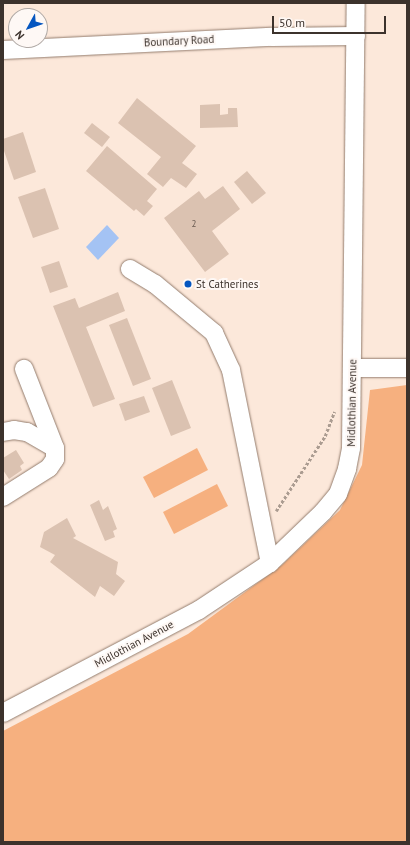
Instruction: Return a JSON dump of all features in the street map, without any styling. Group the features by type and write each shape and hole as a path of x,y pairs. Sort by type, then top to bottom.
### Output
{"street":[{"name":"Midlothian Avenue","path":"3,713 199,610 270,563 323,512 338,494 347,469 351,448 356,3"},
{"name":"Boundary Road","path":"3,50 272,37 356,36"},
{"path":"130,269 155,284 214,333 231,370 270,563"},
{"path":"352,368 407,368"},
{"path":"3,497 49,468 55,459 55,448 24,369"},
{"path":"3,432 14,430 27,432 55,448"}],"path":[{"path":"263,532 325,436 336,409"}],"shaded area":[{"path":"407,385 407,842 3,842 3,731 188,634 282,565 340,510 362,465 370,390"},
{"path":"197,448 208,470 154,498 143,477"},
{"path":"217,484 228,506 174,534 163,512"}],"water":[{"path":"107,225 119,238 98,260 86,247"}],"building":[{"path":"137,98 196,146 182,163 197,174 186,188 171,178 163,187 147,174 161,157 118,123"},
{"path":"220,104 220,115 228,114 228,108 237,108 238,127 200,128 200,105"},
{"path":"92,123 110,137 102,147 84,133"},
{"path":"23,132 36,172 14,180 3,148 3,139"},
{"path":"107,146 157,189 147,201 153,206 144,216 136,209 134,211 86,171"},
{"path":"247,171 266,193 252,204 234,182"},
{"path":"223,186 240,209 212,231 229,254 205,272 164,218 199,191 205,199"},
{"path":"45,188 59,229 33,238 18,197"},
{"path":"59,261 68,287 50,293 41,267"},
{"path":"118,292 125,311 86,327 115,399 93,407 53,306 75,298 79,308"},
{"path":"127,318 151,379 133,386 109,325"},
{"path":"172,380 191,428 171,436 152,388"},
{"path":"144,396 150,412 125,421 119,404"},
{"path":"16,450 24,463 20,466 22,470 9,479 3,470 3,458"},
{"path":"99,500 103,510 108,506 117,529 113,531 115,537 105,541 90,505"},
{"path":"67,518 76,536 73,538 118,562 116,574 125,581 114,596 100,586 95,597 50,562 55,555 40,547 44,532"}],"place":[{"name":"St Catherines","path":"188,284"}]}
